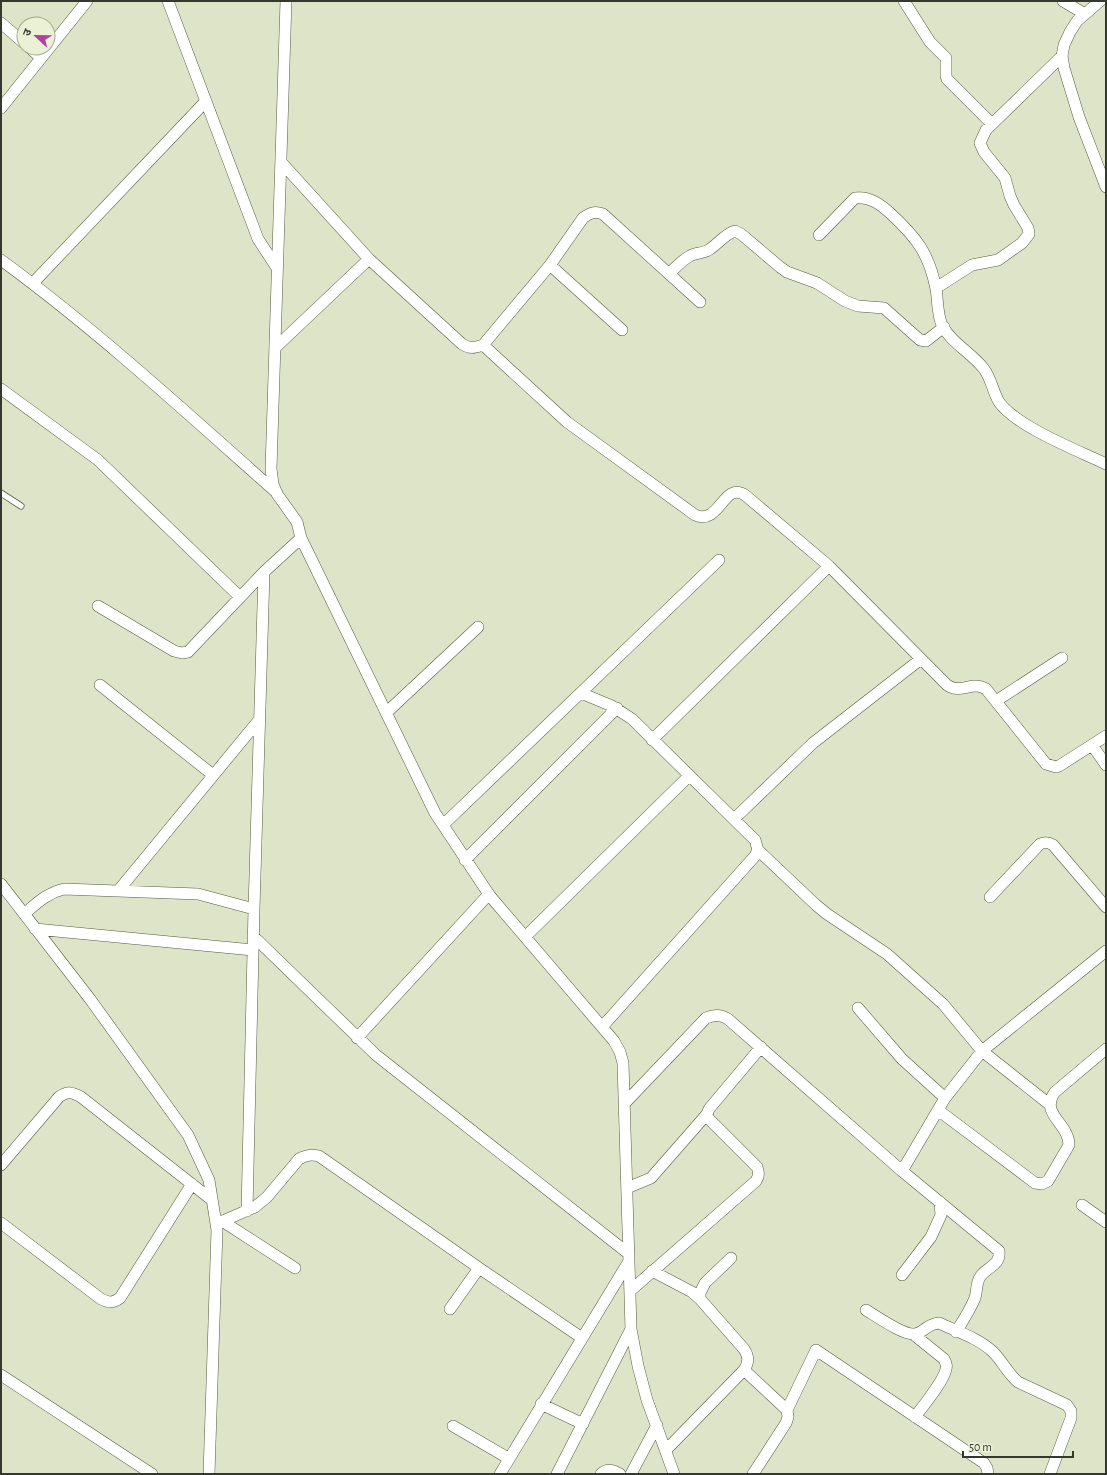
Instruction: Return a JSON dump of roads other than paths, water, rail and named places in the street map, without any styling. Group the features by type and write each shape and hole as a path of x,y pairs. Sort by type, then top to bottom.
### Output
{"street":[{"path":"1,108 86,1"},
{"path":"168,1 258,239 277,268"},
{"path":"277,494 272,470 286,1"},
{"path":"904,1 930,42 946,58 947,79 992,124"},
{"path":"1063,1 1085,14"},
{"path":"1100,1 1077,21 1064,45 1062,56 1064,68 1079,117 1106,187"},
{"path":"1,23 16,36"},
{"path":"936,288 972,265 998,260 1022,243 1028,234 1028,228 1010,196 1005,178 984,152 980,143 982,136 992,124 1062,56"},
{"path":"33,283 206,101"},
{"path":"281,162 369,258 468,348 475,348 483,345 550,265 583,218 589,213 596,212 602,214 700,302"},
{"path":"819,235 855,198 869,198 882,205 906,227 917,240 927,259 936,288 944,328 949,335 984,368 999,402 1013,416 1031,428 1106,464"},
{"path":"669,274 690,256 710,250 729,233 735,231 741,234 787,272 817,283 858,306 884,308 920,340 926,341 944,328"},
{"path":"276,347 369,258"},
{"path":"1,260 33,283 155,384 277,494 297,522 301,538 428,800 442,825 489,894 614,1041 620,1052 623,1063 631,1329 638,1366 647,1400 674,1474"},
{"path":"550,265 622,330"},
{"path":"483,345 571,426 695,515 706,518 712,514 729,495 735,492 740,492 829,566 947,685 956,690 976,686 982,686 986,689 1046,764 1056,767 1059,766 1106,736"},
{"path":"1,389 98,460 240,597"},
{"path":"98,606 174,651 182,653 188,652 264,572 301,538"},
{"path":"442,825 581,694 719,560"},
{"path":"652,740 829,566"},
{"path":"247,1211 253,936 264,572"},
{"path":"386,713 478,627"},
{"path":"996,701 1062,658"},
{"path":"734,820 813,743 921,660"},
{"path":"100,685 213,775"},
{"path":"581,694 617,708 632,719 755,840 758,850 822,910 887,954 943,1004 982,1050 1049,1104"},
{"path":"465,860 617,708"},
{"path":"118,891 259,720"},
{"path":"1092,745 1106,765"},
{"path":"525,937 689,776"},
{"path":"990,897 1040,844 1049,842 1106,907"},
{"path":"602,1027 755,856 758,850"},
{"path":"1,884 90,999 188,1135 208,1180 219,1223 217,1230 209,1474"},
{"path":"24,914 43,898 64,889 198,894 254,909"},
{"path":"357,1038 489,894"},
{"path":"36,929 253,950"},
{"path":"253,936 376,1055 629,1257"},
{"path":"902,1171 945,1098 982,1050 1106,951"},
{"path":"858,1008 902,1059 945,1098"},
{"path":"624,1104 706,1018 713,1015 721,1015 728,1019 902,1171 997,1249 999,1254 996,1263 980,1277 975,1297 956,1332"},
{"path":"627,1188 651,1178 707,1114 709,1109 761,1047"},
{"path":"938,1110 1035,1183 1042,1184 1048,1181 1069,1145 1069,1139 1066,1133 1051,1111 1049,1104 1051,1098 1055,1092 1106,1049"},
{"path":"1,1165 59,1097 66,1092 74,1092 212,1200"},
{"path":"630,1290 756,1182 759,1172 757,1167 709,1119 707,1114"},
{"path":"219,1223 255,1207 267,1197 300,1159 312,1155 319,1156 582,1338"},
{"path":"1,1223 101,1300 114,1302 120,1298 192,1184"},
{"path":"902,1275 931,1237 941,1215 940,1202"},
{"path":"1082,1205 1106,1222"},
{"path":"219,1223 295,1268"},
{"path":"500,1474 508,1458 582,1338 629,1257"},
{"path":"700,1299 700,1293 705,1283 731,1258"},
{"path":"450,1309 479,1268"},
{"path":"652,1271 692,1292 700,1299 744,1349 748,1356 748,1364 744,1370 666,1450"},
{"path":"866,1310 904,1332 913,1334 919,1333 931,1324 939,1323 985,1345 993,1352 1012,1377 1018,1382 1067,1405 1071,1418 1050,1474"},
{"path":"557,1474 631,1329"},
{"path":"913,1334 944,1359 946,1364 946,1370 941,1380 916,1417"},
{"path":"753,1474 786,1422 788,1417 787,1410 816,1350 984,1463 988,1474"},
{"path":"744,1370 787,1410"},
{"path":"1,1375 152,1474"},
{"path":"541,1404 583,1424"},
{"path":"631,1474 657,1425"},
{"path":"453,1426 508,1458"},
{"path":"601,1474 604,1471 609,1470 620,1474"}],"lane":[{"path":"1,493 21,506"}]}
